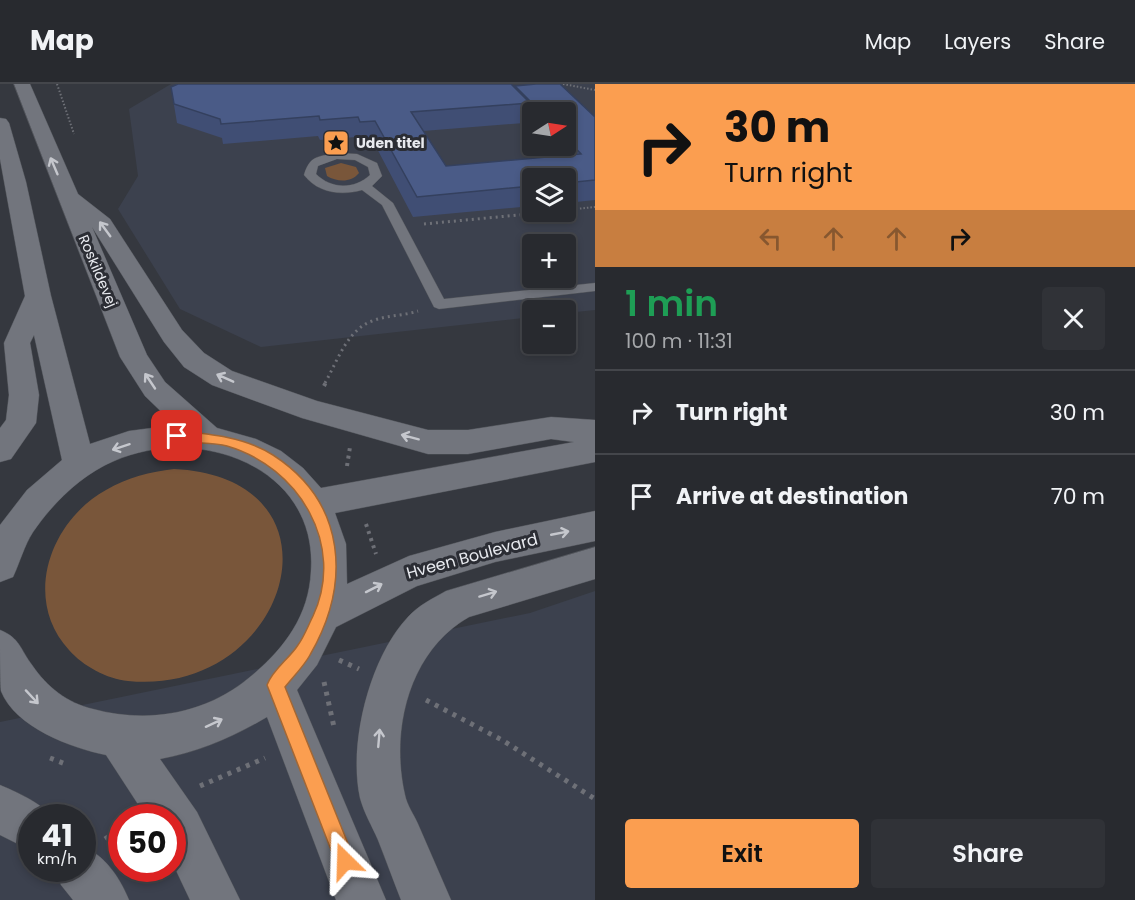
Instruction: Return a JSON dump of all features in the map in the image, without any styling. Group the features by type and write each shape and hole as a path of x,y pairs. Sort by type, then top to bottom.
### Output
{"main road":[{"name":"Roskildevej","path":"21,84 135,357 155,389 207,437"},
{"path":"0,123 16,182 38,296 79,465"},
{"path":"66,195 102,224 172,336 194,360 222,378 312,410 428,442 468,442 551,428 595,432"},
{"path":"0,450 21,423 24,395 17,343 38,296"},
{"path":"0,566 13,519 79,465 117,448 147,439 177,436 207,437 238,445 268,458 293,478 313,502 324,527 330,555 329,584 322,615 304,651 275,685 242,709 203,728 162,737 120,737 76,727 40,706 14,677 0,649"},
{"path":"313,502 595,450"},
{"name":"Hveen Boulevard","path":"322,615 409,572 495,547 595,526"},
{"path":"426,900 382,796 378,755 381,724 392,683 406,652 420,632 439,615 459,603 595,563"},
{"path":"275,685 362,900"},
{"path":"120,737 181,828 215,900"},
{"path":"0,808 18,819"},
{"path":"89,882 104,900"}],"lane":[{"path":"364,186 376,176 376,171 373,165 357,158 327,157 313,164 310,169 314,180 332,188 364,186 387,203 439,304 595,287"}],"path":[{"path":"563,84 595,90"},
{"path":"576,209 595,207"},
{"path":"398,227 522,215"},
{"path":"322,390 353,333 371,321 406,316 439,304"},
{"path":"338,660 392,683 502,740 595,799"},
{"path":"163,802 354,721 381,724"}],"shaded area":[{"path":"171,84 595,84 595,310 576,312 576,300 522,300 522,318 261,347 180,309 118,209 138,176 129,109"},
{"path":"341,163 356,167 359,173 352,179 344,180 327,176 325,168"},
{"path":"174,469 231,481 266,508 281,544 279,584 261,623 229,656 184,677 128,681 112,678 81,661 69,650 55,630 47,608 45,585 49,562 57,541 70,521 86,504 106,490 131,478"},
{"path":"595,591 595,900 0,900 0,722 530,613"}],"building":[{"path":"178,84 511,84 529,102 411,112 446,166 581,154 576,149 576,102 531,102 515,86 560,84 595,117 595,180 576,182 576,168 522,168 522,187 417,197 375,121 360,122 358,117 320,120 319,116 221,124 220,119 174,104 171,87"}],"place":[{"name":"Uden titel","path":"336,143"}],"route":[{"path":"177,436 207,437 228,441 268,458 300,485 313,502 324,527 330,555 329,584 322,615 304,651 275,685 345,861"}]}
